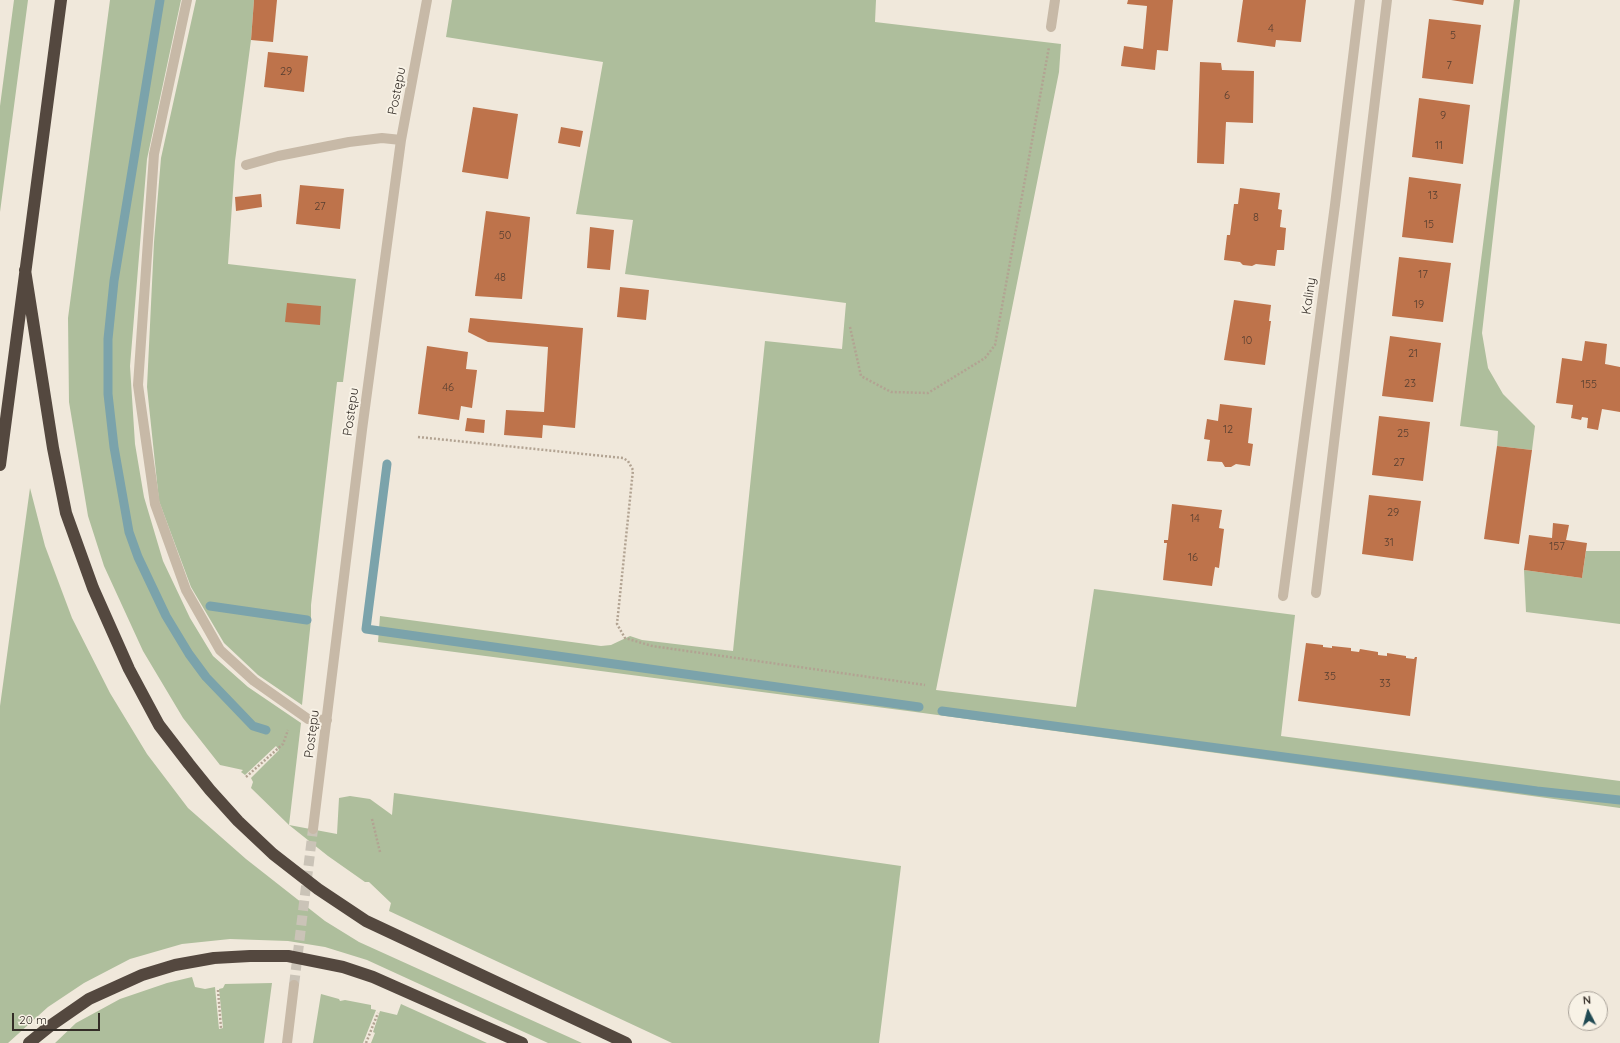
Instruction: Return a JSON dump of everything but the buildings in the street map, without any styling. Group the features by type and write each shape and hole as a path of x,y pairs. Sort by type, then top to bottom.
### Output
{"highway":[{"path":"0,465 61,0"},
{"path":"25,270 53,448 66,513 93,588 129,669 159,725 189,764 238,821 273,854 318,889 366,921 626,1043"},
{"path":"29,1043 50,1026 89,999 142,975 175,965 214,958 250,956 288,956 343,967 373,977 522,1043"}],"street":[{"path":"187,0 154,154 138,386 155,504 186,590 220,650 254,681 308,718 327,720"},
{"name":"Postępu","path":"313,830 363,423 401,140 427,0"},
{"path":"1051,27 1055,0"},
{"name":"Kaliny","path":"1283,596 1335,205 1360,0"},
{"path":"1316,592 1387,0"},
{"path":"246,165 278,156 349,142 382,138 401,140"},
{"path":"287,1043 294,985"}],"path":[{"path":"850,327 861,376 891,392 928,393 985,358 995,345 1050,41 1051,27"},
{"path":"418,437 623,458 628,461 633,470 617,624 625,638 652,646 925,685"},
{"path":"246,777 283,744"},
{"path":"372,819 380,852"},
{"path":"218,990 221,1028"},
{"path":"366,1043 378,1013"}],"green space":[{"path":"14,0 28,0 0,212 0,106"},
{"path":"110,0 181,0 147,159 130,366 135,444 144,497 163,561 190,618 213,656 248,687 301,723 289,825 251,788 253,782 251,778 279,750 276,746 245,775 241,772 243,770 220,765 183,718 143,651 104,566 88,516 69,402 68,318"},
{"path":"196,0 254,0 251,40 235,161 228,264 356,279 343,382 337,382 311,605 311,620 302,705 258,675 224,643 191,587 159,501 147,387 154,242 161,158"},
{"path":"452,0 876,0 875,22 1061,44 1059,72 936,690 1076,707 1094,589 1295,615 1281,736 1620,781 1620,808 923,713 378,642 380,616 601,646 611,645 630,636 642,640 733,651 765,341 842,349 846,303 625,274 633,220 576,214 603,62 446,37"},
{"path":"1514,0 1520,0 1482,333 1488,368 1503,394 1535,426 1532,450 1497,446 1498,431 1460,426"},
{"path":"30,488 45,546 72,618 110,693 147,754 188,808 246,859 325,921 359,942 582,1043 548,1043 367,960 325,947 288,941 230,939 182,944 130,959 84,983 48,1007 8,1043 0,1043 0,706"},
{"path":"1586,551 1620,551 1620,624 1526,612 1524,570 1582,578"},
{"path":"394,793 901,866 879,1043 672,1043 389,911 391,903 369,882 365,882 328,856 289,825 337,834 339,798 350,796 370,799 392,815"},
{"path":"192,977 195,987 205,989 215,987 219,1029 223,1028 219,989 223,988 225,984 272,983 264,1043 55,1043 76,1023 120,999 167,983"},
{"path":"321,994 339,999 340,1001 345,1000 371,1005 371,1009 376,1010 363,1043 313,1043"},
{"path":"401,1004 487,1043 371,1043 380,1011 397,1015"}],"waterway":[{"path":"160,0 114,281 108,339 108,394 114,447 129,532 138,557 166,616 189,654 206,677 253,726 266,730"},
{"path":"387,464 366,629 919,707"},
{"path":"210,606 307,620"},
{"path":"942,711 1537,791 1620,800"}],"tunnel":[{"path":"294,985 313,829"}]}
